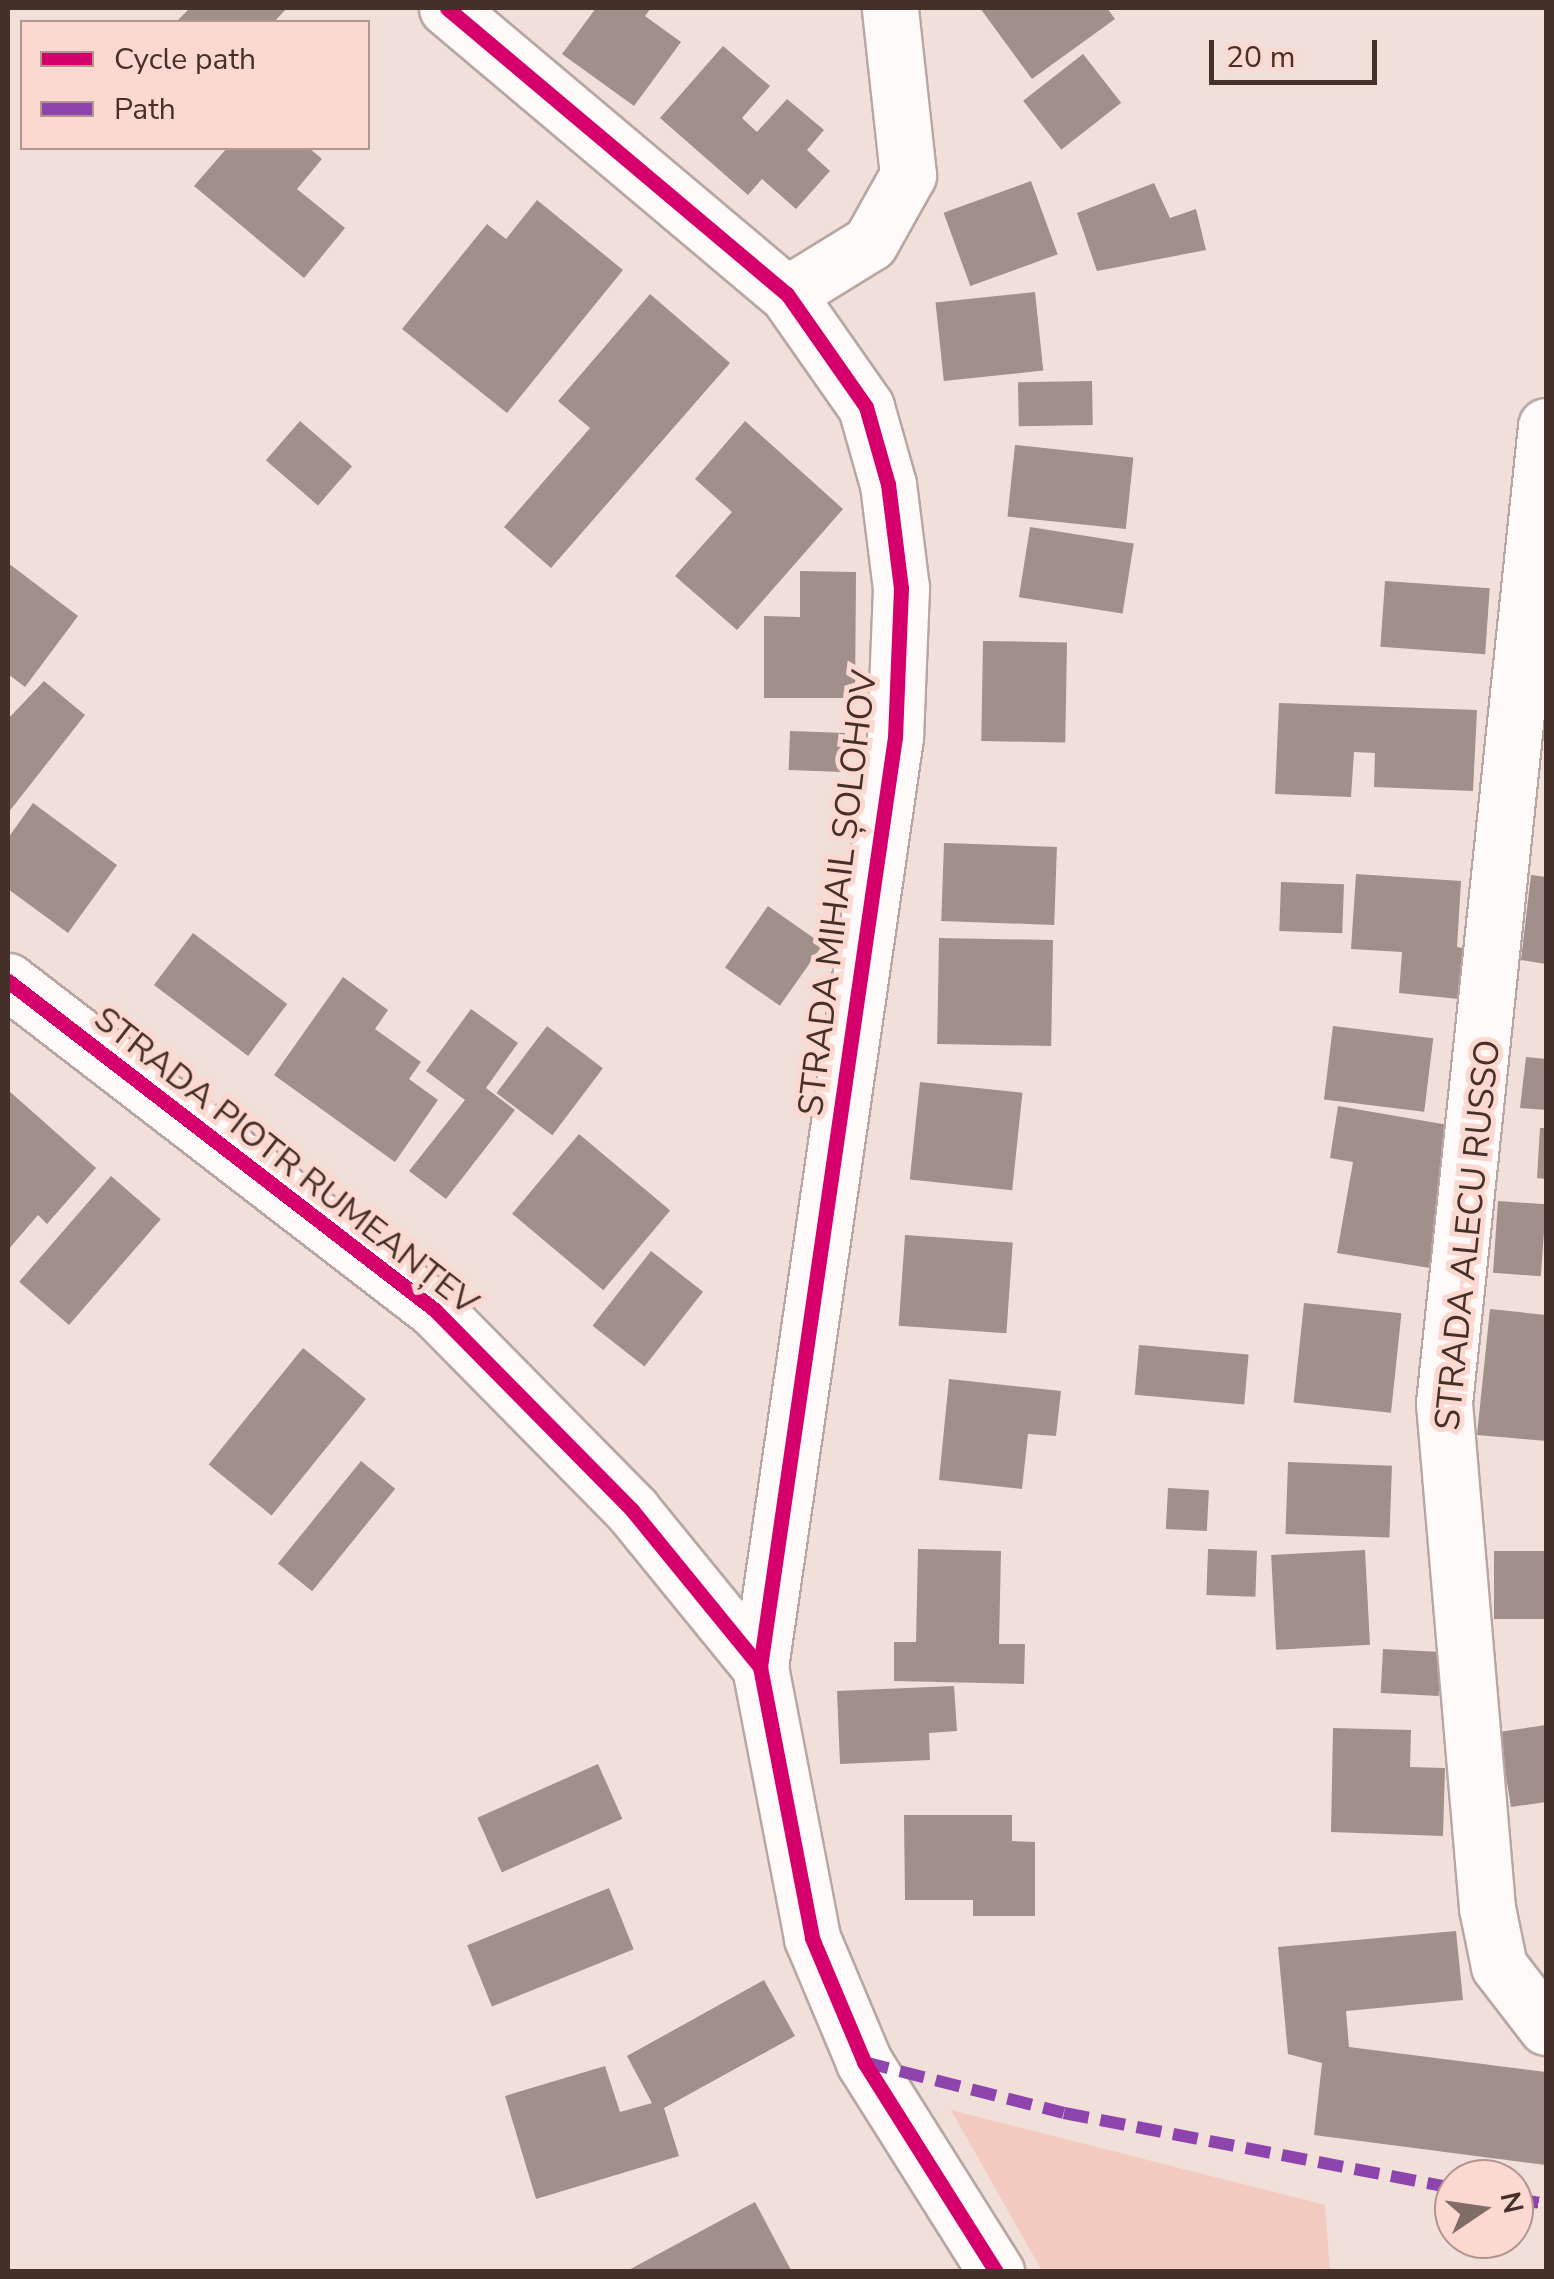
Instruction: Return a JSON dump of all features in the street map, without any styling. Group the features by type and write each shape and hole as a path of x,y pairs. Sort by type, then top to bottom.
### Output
{"street":[{"name":"STRADA MIHAIL ȘOLOHOV","path":"447,8 787,294 866,408 901,588 895,737 760,1667"},
{"path":"787,294 870,242 908,175 890,8"},
{"name":"STRADA ALECU RUSSO","path":"1546,426 1444,1402 1487,1908 1499,1966 1546,2026"},
{"name":"STRADA PIOTR RUMEANȚEV","path":"8,981 435,1310 619,1495 760,1667 812,1938 864,2062 996,2272"}],"shaded area":[{"path":"951,2110 1325,2205 1330,2271 1042,2271"}],"building":[{"path":"190,8 287,8 276,20 178,20"},
{"path":"596,8 651,8 645,16 681,42 634,106 562,54"},
{"path":"980,8 1107,8 1115,19 1032,79"},
{"path":"723,46 770,86 742,118 757,132 787,99 824,130 807,150 830,171 796,209 762,179 748,195 660,118"},
{"path":"1083,54 1121,103 1061,150 1023,101"},
{"path":"225,150 311,150 322,159 297,189 345,228 304,278 194,186"},
{"path":"1031,181 1058,254 970,286 944,213"},
{"path":"1154,183 1170,218 1196,209 1206,250 1097,271 1077,213"},
{"path":"537,200 623,270 507,413 402,329 487,224 506,239"},
{"path":"1035,292 1043,371 944,381 936,302"},
{"path":"650,294 730,363 551,568 504,527 590,428 558,401"},
{"path":"1092,381 1093,425 1019,426 1018,382"},
{"path":"300,421 352,466 318,506 266,460"},
{"path":"745,421 843,509 737,630 675,576 732,512 695,479"},
{"path":"1015,445 1133,457 1126,529 1007,517"},
{"path":"1030,527 1134,543 1123,614 1019,597"},
{"path":"8,563 78,616 25,687 8,674"},
{"path":"800,571 856,572 855,698 764,698 764,616 800,617"},
{"path":"1385,581 1490,588 1485,654 1380,647"},
{"path":"983,641 1067,642 1065,742 981,741"},
{"path":"44,681 85,715 8,813 8,719"},
{"path":"1279,703 1477,710 1473,791 1374,787 1375,753 1354,752 1351,797 1275,794"},
{"path":"790,731 845,733 844,772 789,770"},
{"path":"33,803 117,865 68,933 8,889 8,838"},
{"path":"944,843 1057,847 1054,925 941,921"},
{"path":"1356,874 1461,881 1457,947 1474,950 1469,1000 1399,993 1402,952 1351,949"},
{"path":"1531,875 1546,877 1546,964 1521,960"},
{"path":"1281,882 1344,884 1342,933 1279,931"},
{"path":"768,906 823,944 780,1006 725,967"},
{"path":"193,933 287,1004 248,1056 154,985"},
{"path":"939,938 1053,940 1051,1046 937,1044"},
{"path":"343,977 388,1010 375,1029 421,1062 409,1079 438,1100 395,1162 274,1075"},
{"path":"471,1009 518,1043 486,1088 515,1110 446,1199 409,1171 465,1100 426,1071"},
{"path":"547,1026 603,1068 552,1135 496,1093"},
{"path":"1333,1026 1433,1038 1424,1112 1324,1099"},
{"path":"1526,1057 1546,1059 1546,1110 1520,1108"},
{"path":"920,1082 1022,1093 1012,1190 910,1179"},
{"path":"8,1090 96,1168 47,1224 38,1215 8,1250"},
{"path":"1338,1106 1454,1126 1430,1268 1337,1253 1353,1162 1330,1158"},
{"path":"1540,1128 1546,1128 1546,1179 1537,1178"},
{"path":"579,1134 670,1210 603,1290 512,1214"},
{"path":"111,1176 161,1219 69,1325 19,1282"},
{"path":"1498,1201 1546,1204 1541,1276 1493,1273"},
{"path":"905,1235 1013,1243 1006,1333 899,1326"},
{"path":"651,1251 703,1292 645,1366 593,1326"},
{"path":"1304,1303 1401,1313 1391,1413 1294,1402"},
{"path":"1490,1309 1546,1315 1546,1441 1477,1435"},
{"path":"1139,1345 1249,1355 1244,1404 1135,1395"},
{"path":"303,1348 366,1399 272,1516 209,1465"},
{"path":"949,1379 1061,1391 1056,1436 1028,1434 1022,1489 939,1480"},
{"path":"361,1461 395,1489 312,1591 278,1564"},
{"path":"1288,1462 1392,1466 1389,1538 1285,1534"},
{"path":"1168,1488 1209,1490 1207,1531 1166,1529"},
{"path":"918,1549 1001,1551 999,1644 1025,1644 1024,1684 894,1681 894,1642 916,1642"},
{"path":"1208,1549 1257,1551 1255,1597 1206,1595"},
{"path":"1365,1550 1370,1645 1276,1650 1271,1555"},
{"path":"1494,1551 1546,1551 1546,1619 1494,1619"},
{"path":"1383,1649 1441,1652 1439,1696 1381,1693"},
{"path":"954,1686 957,1731 929,1733 930,1760 840,1764 837,1691"},
{"path":"1546,1725 1546,1802 1511,1807 1499,1732"},
{"path":"1333,1728 1411,1730 1410,1767 1445,1768 1443,1836 1331,1832"},
{"path":"598,1764 622,1819 502,1873 477,1818"},
{"path":"904,1815 1012,1815 1012,1841 1035,1842 1035,1916 973,1916 973,1900 905,1900"},
{"path":"609,1888 634,1949 492,2007 467,1945"},
{"path":"1456,1931 1463,2000 1346,2011 1349,2047 1546,2072 1546,2165 1534,2163 1534,2159 1500,2159 1314,2135 1322,2063 1288,2054 1278,1947"},
{"path":"764,1980 795,2036 664,2108 679,2156 536,2199 505,2096 605,2066 620,2112 652,2103 627,2056"},
{"path":"755,2202 792,2272 625,2272"}],"marked path":[{"path":"864,2062 1064,2113 1434,2184"},
{"path":"1534,2202 1546,2204"}],"cycle path":[{"path":"447,8 787,294 866,407 888,484 901,588 895,737 760,1667"},
{"path":"8,981 435,1310 632,1510 760,1667 812,1938 864,2062 996,2272"}]}
